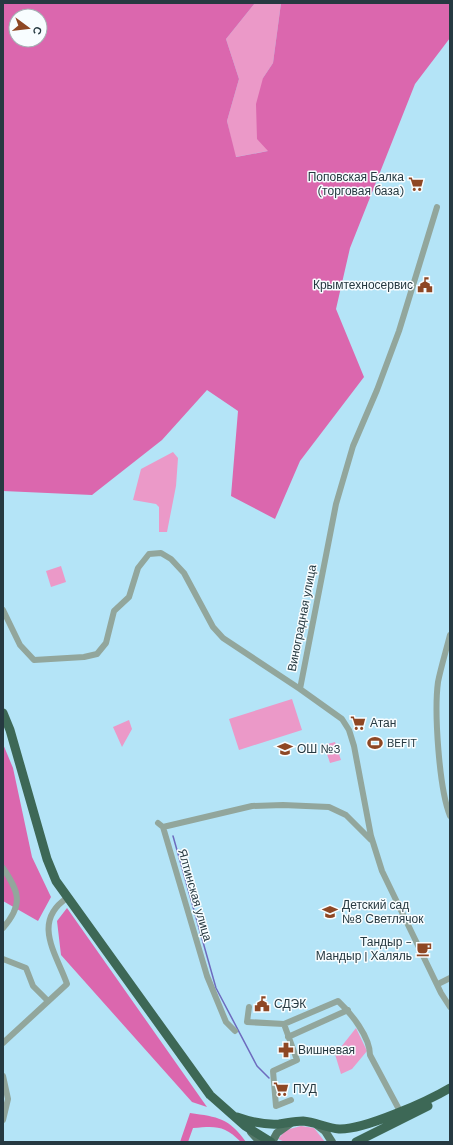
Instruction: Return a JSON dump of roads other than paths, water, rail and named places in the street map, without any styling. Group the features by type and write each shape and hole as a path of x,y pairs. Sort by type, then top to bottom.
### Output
{"highway":[{"path":"3,713 10,730 47,859 56,880 67,898 210,1094 221,1106 245,1126 271,1142"},
{"path":"357,1142 450,1088"},
{"path":"221,1106 236,1116 252,1122 266,1124 304,1121 341,1129 402,1115 450,1095"}],"main road":[{"path":"271,1142 276,1133 284,1126 294,1122"},
{"path":"313,1123 325,1131 332,1142"},
{"path":"245,1126 260,1142"}],"street":[{"name":"Виноградная улица","path":"437,207 399,331 377,390 353,446 336,504 300,689 342,719 349,730 354,746 362,796 372,841 382,871 394,898 450,1007"},
{"path":"3,610 20,645 34,660 84,657 97,654 106,643 114,611 129,597 138,568 149,554 161,553 171,559 184,572 213,627 223,638 300,689"},
{"path":"450,635 438,683 437,714 443,786 450,816"},
{"name":"Ялтинская улица","path":"235,1031 226,1022 207,976 160,825 174,826 252,806 329,807 346,815 372,841"},
{"path":"3,868 17,893 14,914 3,928"},
{"path":"3,1043 67,984 51,948 48,935 52,915 60,903 67,898"},
{"path":"3,958 26,968 34,986 48,1001"},
{"path":"438,984 450,978"},
{"path":"248,1007 247,1022 284,1024 338,1001 354,1017 369,1046 370,1055 402,1115"},
{"path":"288,1036 348,1010"},
{"path":"284,1024 297,1060 273,1071 276,1106 291,1100"},
{"path":"3,1076 8,1099 3,1120"}],"waterway":[{"path":"173,836 216,988 257,1066 269,1078"}],"place":[{"name":"Поповская Балка (торговая база)","path":"416,184"},
{"name":"Крымтехносервис","path":"425,285"},
{"name":"Атан","path":"358,723"},
{"name":"BEFIT","path":"375,743"},
{"name":"ОШ №3","path":"285,749"},
{"name":"Детский сад №8 Светлячок","path":"330,912"},
{"name":"Тандыр - Мандыр | Халяль","path":"424,949"},
{"name":"СДЭК","path":"262,1004"},
{"name":"Вишневая","path":"286,1050"},
{"name":"ПУД","path":"281,1089"}]}
